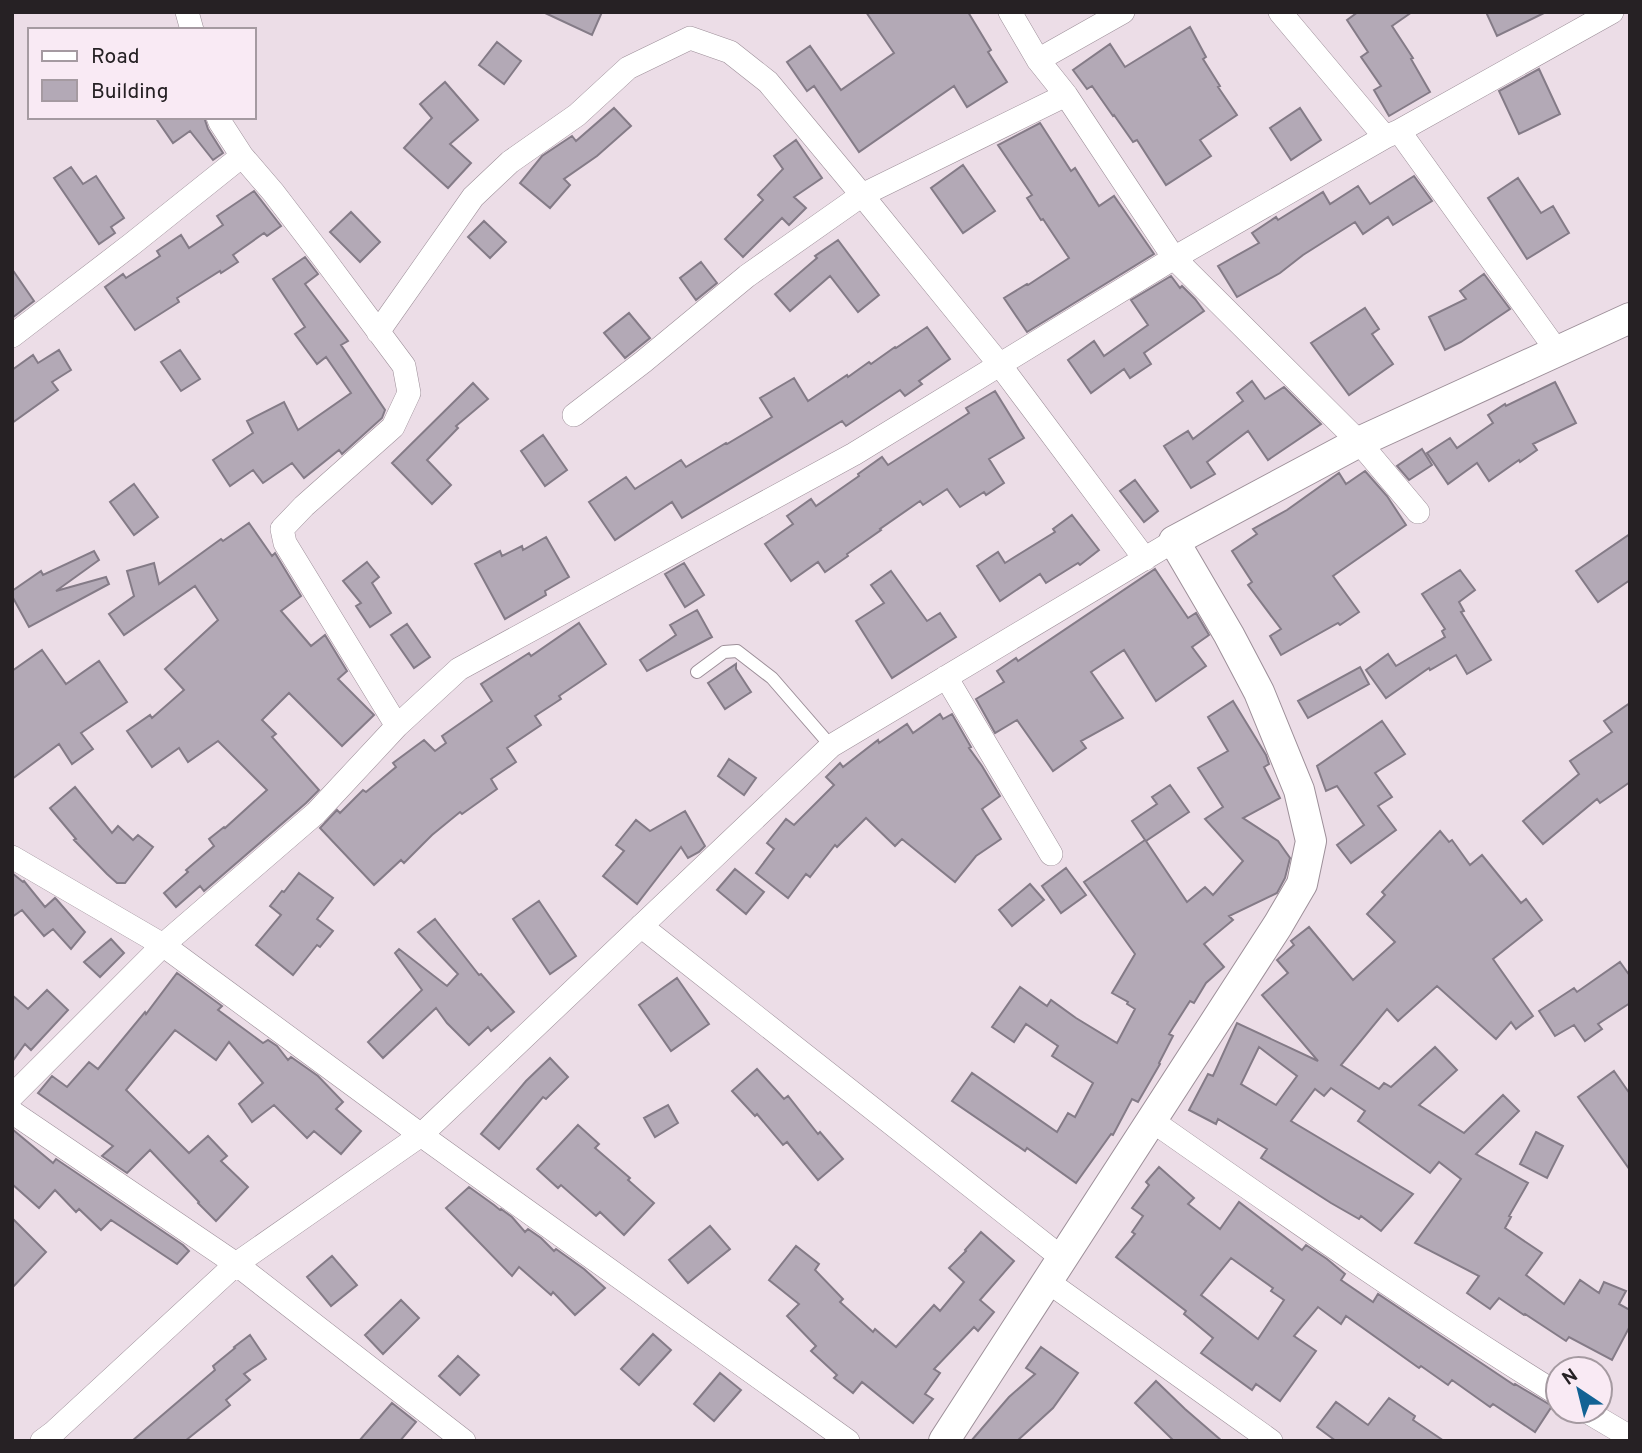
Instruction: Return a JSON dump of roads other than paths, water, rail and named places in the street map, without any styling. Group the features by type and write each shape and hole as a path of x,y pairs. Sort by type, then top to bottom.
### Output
{"street":[{"path":"1010,12 1038,60 1066,95 1174,258 1359,442 1418,512"},
{"path":"1038,60 1123,12"},
{"path":"1280,12 1392,134 1557,351"},
{"path":"12,1096 163,945 316,813 397,726 459,669 854,454 1174,258 1612,12"},
{"path":"378,332 472,197 510,162 577,115 628,68 690,38 730,52 768,82 1000,365 1145,559"},
{"path":"574,415 643,362 747,275 862,195 1066,95"},
{"path":"219,119 242,156 314,245 404,366 409,393 393,427 282,529 285,543 397,726"},
{"path":"12,335 242,156"},
{"path":"42,1441 236,1264 421,1135 831,746 1174,541 1359,442 1630,318"},
{"path":"944,1441 1302,884 1311,841 1298,790 1259,692 1230,635 1174,541"},
{"path":"946,677 1051,853"},
{"path":"12,857 163,945 421,1135 848,1441"},
{"path":"641,926 1055,1269 1271,1441"},
{"path":"12,1112 236,1264 464,1441"},
{"path":"1151,1120 1544,1385"},
{"path":"1610,1425 1630,1437"}],"lane":[{"path":"697,672 724,652 737,651 772,678 831,746"}]}
